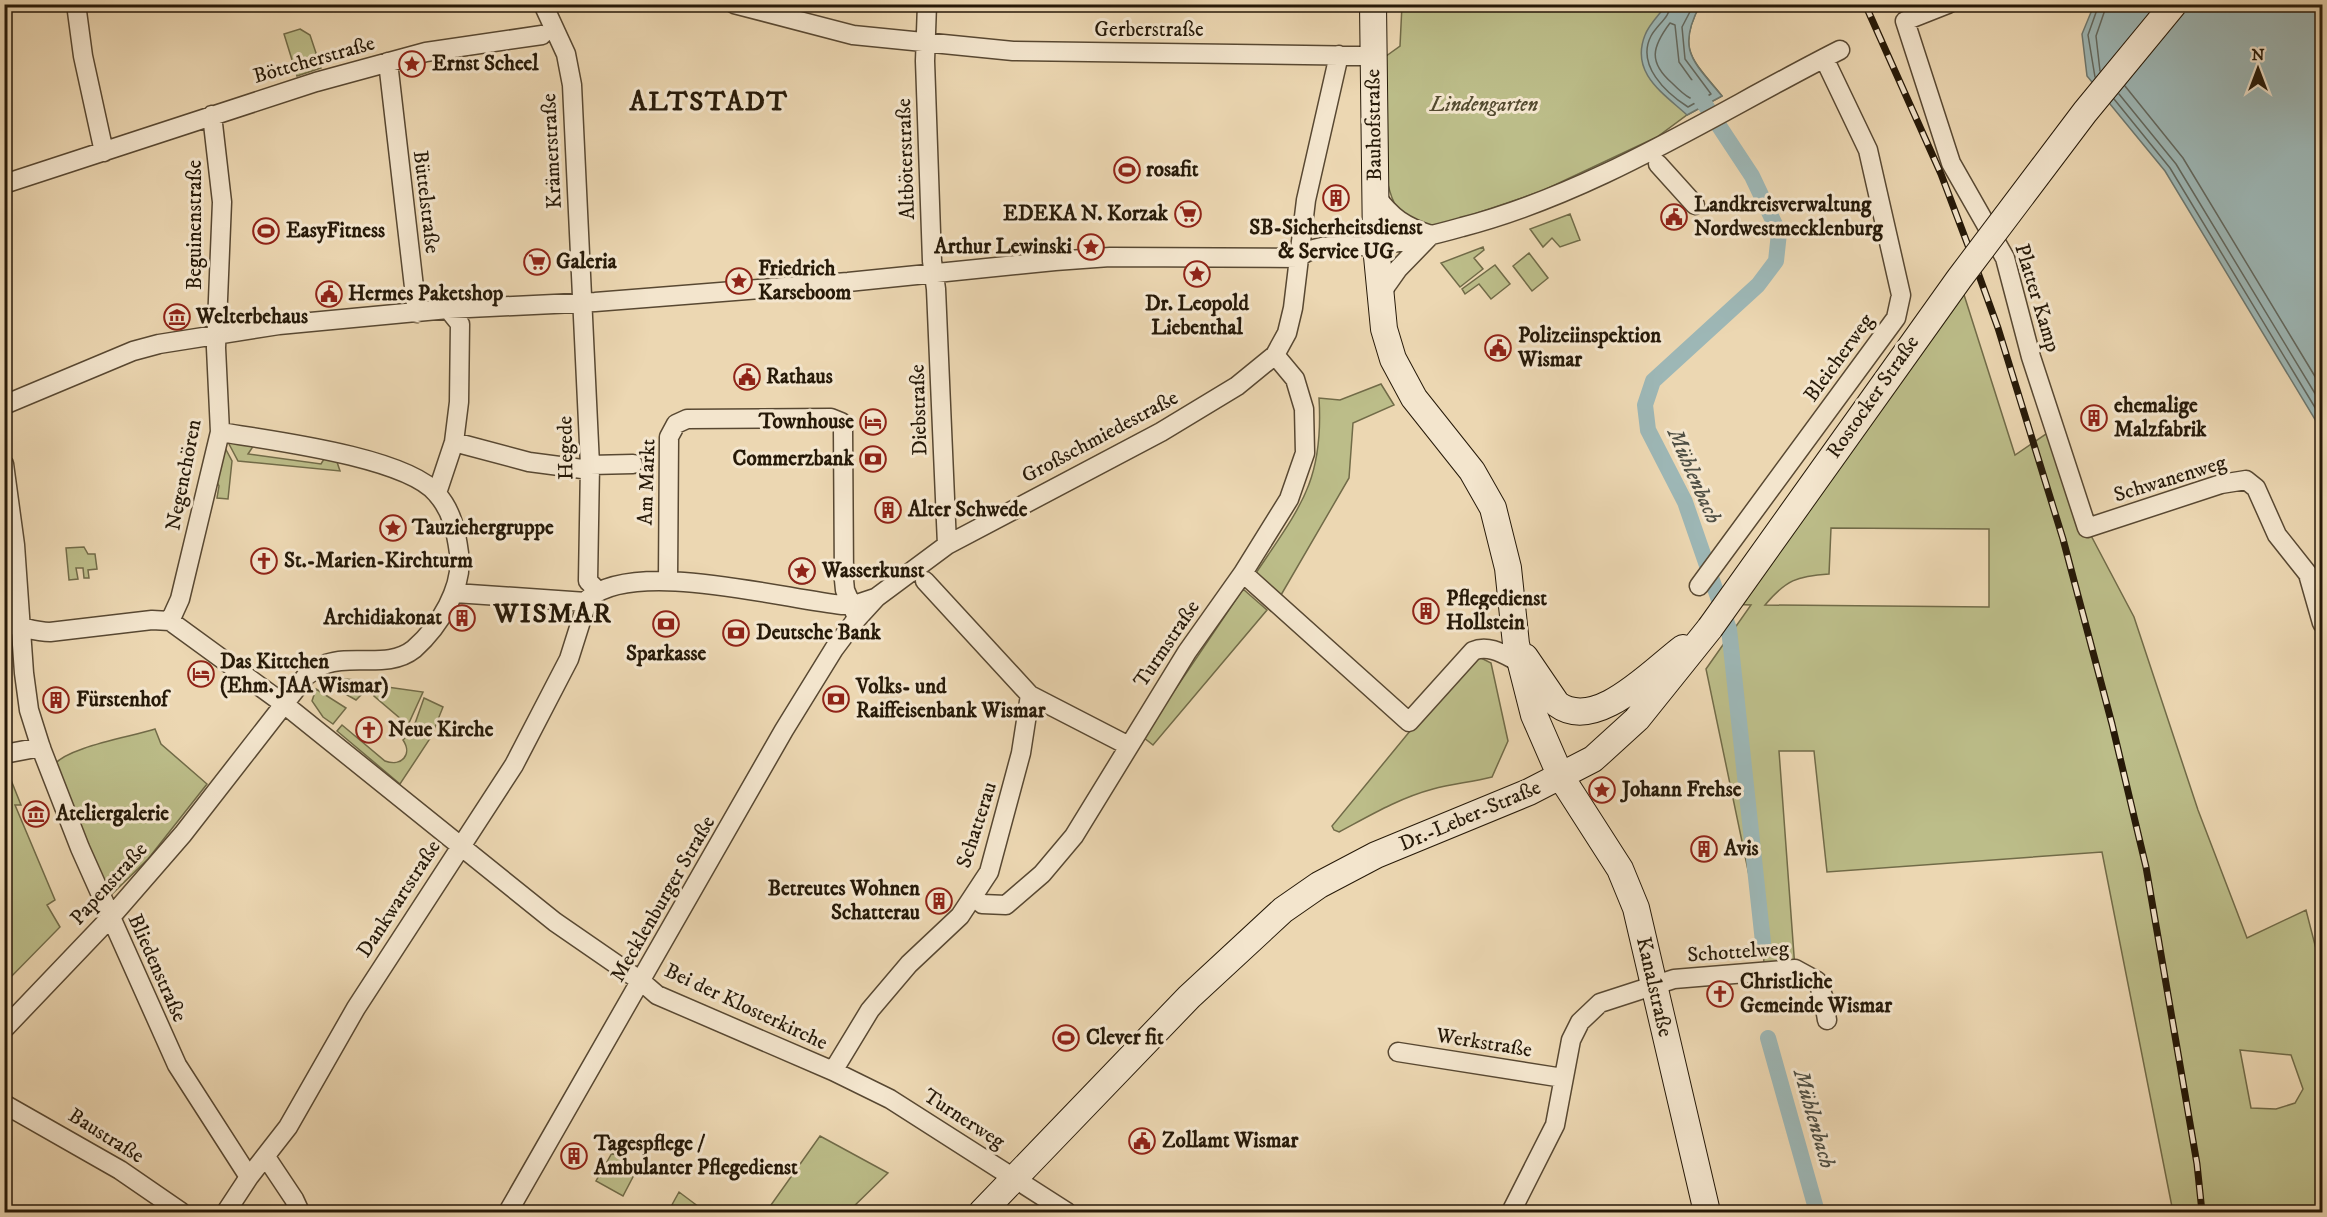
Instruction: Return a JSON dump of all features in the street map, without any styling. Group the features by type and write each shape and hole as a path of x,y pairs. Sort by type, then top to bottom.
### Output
{"main road":[{"name":"Bauhofstraße","path":"1373,4 1376,246"},
{"name":"Rostocker Straße","path":"1561,777 1593,759 1615,742 1668,683 1710,628 1959,279 2085,112 2174,4"},
{"name":"Dr.-Leber-Straße","path":"982,1212 1189,997 1235,953 1300,897 1376,855 1561,777 1534,715 1517,653 1508,568 1493,508 1472,471 1404,382 1393,359 1384,329 1376,246"},
{"path":"1517,653 1557,704 1573,712 1585,712 1615,702 1710,628"},
{"name":"Kanalstraße","path":"1561,777 1620,869 1636,908 1707,1212"}],"street":[{"path":"76,4 83,56 104,152"},
{"name":"Krämerstraße","path":"543,4 566,54 572,85 583,302"},
{"name":"Gerberstraße","path":"734,4 853,35 1035,52 1373,56"},
{"name":"Altböterstraße","path":"927,4 926,43 935,281"},
{"name":"Platter Kamp","path":"1948,4 1905,21 1951,163 2005,258 2031,357 2087,528"},
{"name":"Böttcherstraße","path":"4,184 212,115 388,62 426,52 542,35"},
{"name":"Bleicherweg","path":"1431,235 1479,223 1556,194 1665,144 1832,54 1868,150 1900,295 1896,318 1699,586"},
{"name":"Bauhofstraße","path":"1299,258 1308,189 1339,55"},
{"name":"Büttelstraße","path":"388,62 417,312"},
{"name":"Beguinenstraße","path":"212,115 222,202 216,334"},
{"path":"1658,164 1695,205"},
{"path":"1375,195 1388,212 1406,227 1431,235"},
{"path":"5,404 114,357 159,344 279,325 448,309 935,281 1018,263 1110,257 1299,258 1308,251 1325,246 1376,246 1431,235"},
{"path":"1381,293 1398,269 1431,235"},
{"name":"Großschmiedestraße","path":"857,612 947,545 1161,432 1237,386 1275,354 1287,333 1299,258"},
{"name":"Diebstraße","path":"935,281 947,545"},
{"name":"Hegede","path":"583,302 590,467 588,581 591,597"},
{"path":"437,493 454,442 459,402 459,324 448,309"},
{"name":"Negenchören","path":"170,621 180,599 220,432 216,334"},
{"name":"Turmstraße","path":"974,896 982,904 1006,904 1042,874 1074,836 1127,745 1187,652 1243,573 1289,499 1305,453 1304,409 1295,379 1275,354"},
{"name":"Am Markt","path":"668,581 669,437 676,424 687,419 812,417 835,419 843,425 844,580"},
{"path":"220,432 359,458 423,482 437,493 455,527 460,562 455,593 591,597 609,586 668,581 703,583 818,602 857,612"},
{"path":"454,442 536,463 590,467 633,464"},
{"name":"Bliedenstraße","path":"4,464 15,545 12,625 29,710 41,747 110,918 177,1065 249,1177"},
{"name":"Schwanenweg","path":"2087,528 2222,484 2246,480 2256,488 2277,535 2308,574 2322,623"},
{"path":"1243,573 1409,722 1473,651 1478,649 1517,653"},
{"path":"818,602 834,598 843,587 844,580"},
{"path":"844,580 845,590 857,612"},
{"path":"925,581 1030,695 1127,745"},
{"name":"Papenstraße","path":"4,1029 110,918 183,834 306,676 324,664 356,659 390,660 412,650 429,631 455,593"},
{"name":"Dankwartstraße","path":"226,1212 249,1177 288,1127 356,1008 514,765 569,659 591,597"},
{"name":"Mecklenburger Straße","path":"508,1212 642,982 784,730 857,612"},
{"path":"12,625 37,632 50,632 152,620 170,621"},
{"name":"Bei der Klosterkirche","path":"170,621 284,704 555,922 642,982 657,995 833,1071"},
{"name":"Schatterau","path":"833,1071 870,1010 909,964 960,916 989,872 1010,802 1030,695"},
{"path":"4,754 41,747"},
{"name":"Schottelweg","path":"1512,1212 1555,1125 1571,1040 1580,1023 1600,1003 1674,979 1795,969 1817,981 1823,996 1827,1020"},
{"name":"Werkstraße","path":"1398,1052 1563,1078"},
{"name":"Turnerweg","path":"833,1071 924,1119 1067,1212"},
{"name":"Baustraße","path":"4,1104 120,1170 181,1212"},
{"path":"266,1157 294,1198 300,1212"}],"green space":[{"name":"Lindengarten","path":"1402,5 1700,5 1689,33 1691,54 1722,96 1687,115 1657,137 1542,191 1433,228 1400,211 1393,199 1384,162 1382,59 1400,46"},
{"path":"300,29 310,35 321,68 297,76 284,34"},
{"path":"1570,214 1580,240 1560,247 1552,238 1543,247 1530,229"},
{"path":"1483,247 1484,250 1474,258 1483,269 1460,287 1441,263"},
{"path":"1529,253 1548,278 1532,291 1513,266"},
{"path":"1495,265 1510,284 1491,299 1479,284 1465,294 1462,289"},
{"path":"1959,279 2015,455 2055,428 2087,528 2134,617 2198,810 2247,938 2306,910 2322,972 2322,1212 2173,1212 2102,852 1827,872 1814,751 1779,751 1795,969 1764,966 1763,942 1706,669 1751,605 1728,604","holes":["1831,528 1989,529 1989,607 1765,605 1779,590 1793,581 1808,576 1829,574","2240,1050 2291,1055 2303,1089 2295,1103 2276,1109 2251,1108"]},
{"path":"1381,384 1394,405 1353,423 1349,478 1281,595 1256,573 1297,511 1306,492 1317,451 1320,427 1319,398 1340,400"},
{"path":"235,439 256,442 248,454 321,464 327,454 335,456 340,471 238,461 229,444"},
{"path":"223,444 232,461 228,499 217,498 219,486 212,473"},
{"path":"84,547 88,554 95,554 97,569 88,570 89,578 84,578 83,568 76,568 78,579 69,580 66,548"},
{"path":"1243,589 1267,610 1153,745 1143,737"},
{"path":"1470,658 1481,658 1491,663 1508,741 1492,777 1440,787 1408,797 1339,832 1334,830 1332,826"},
{"path":"333,678 367,681 370,686 356,700 324,682"},
{"path":"380,686 423,692 408,725 374,696"},
{"path":"316,689 346,708 333,724 323,717 312,701"},
{"path":"424,698 443,707 431,737 400,784 337,731 342,725 385,761 400,761 406,755 407,750 403,740 413,729"},
{"path":"155,729 161,744 207,784 148,859 108,898 53,766 71,753"},
{"path":"5,765 21,805 15,805 55,900 47,905 60,927 5,983"},
{"path":"820,1136 888,1173 848,1212 766,1212"},
{"path":"612,1153 631,1163 635,1173 623,1196 596,1181"},
{"path":"679,1192 699,1207 694,1212 668,1212"}],"water":[{"path":"1667,4 1700,5 1689,33 1691,54 1696,64 1722,96 1687,115 1651,81 1642,60 1645,35"},
{"path":"2094,5 2322,5 2322,431 2165,171 2087,76 2082,34"},
{"name":"Wasserkunst","path":"802,558 811,562 815,571 811,580 802,584 793,580 789,571 793,562"}],"waterway":[{"name":"Mühlenbach","path":"1694,88 1752,176 1779,233 1776,261 1758,285 1653,381 1645,405 1648,430 1685,502 1729,629 1763,942"},
{"name":"Mühlenbach","path":"1768,1038 1817,1212"}],"railway":[{"path":"1865,4 1941,174 1972,256 1998,328 2063,539 2112,724 2146,867 2197,1164 2202,1212"}],"place":[{"name":"Ernst Scheel","path":"412,64"},
{"name":"rosafit","path":"1127,170"},
{"name":"SB-Sicherheitsdienst & Service UG","path":"1336,198"},
{"name":"EDEKA N. Korzak","path":"1188,214"},
{"name":"Landkreisverwaltung Nordwestmecklenburg","path":"1674,217"},
{"name":"EasyFitness","path":"266,231"},
{"name":"Arthur Lewinski","path":"1091,247"},
{"name":"Galeria","path":"537,262"},
{"name":"Dr. Leopold Liebenthal","path":"1197,274"},
{"name":"Friedrich Karseboom","path":"739,281"},
{"name":"Hermes Paketshop","path":"329,294"},
{"name":"Welterbehaus","path":"177,317"},
{"name":"Polizeiinspektion Wismar","path":"1498,348"},
{"name":"Rathaus","path":"747,377"},
{"name":"ehemalige Malzfabrik","path":"2094,418"},
{"name":"Townhouse","path":"873,422"},
{"name":"Commerzbank","path":"873,459"},
{"name":"Alter Schwede","path":"888,510"},
{"name":"Tauziehergruppe","path":"393,528"},
{"name":"St.-Marien-Kirchturm","path":"264,561"},
{"name":"Wasserkunst","path":"802,571"},
{"name":"Pflegedienst Hollstein","path":"1426,611"},
{"name":"Archidiakonat","path":"462,618"},
{"name":"Sparkasse","path":"666,624"},
{"name":"Deutsche Bank","path":"736,633"},
{"name":"Das Kittchen (Ehm. JAA Wismar)","path":"201,674"},
{"name":"Volks- und Raiffeisenbank Wismar","path":"836,699"},
{"name":"Fürstenhof","path":"56,700"},
{"name":"Neue Kirche","path":"369,730"},
{"name":"Johann Frehse","path":"1602,790"},
{"name":"Ateliergalerie","path":"36,814"},
{"name":"Avis","path":"1704,849"},
{"name":"Betreutes Wohnen Schatterau","path":"939,901"},
{"name":"Christliche Gemeinde Wismar","path":"1720,994"},
{"name":"Clever fit","path":"1066,1038"},
{"name":"Zollamt Wismar","path":"1142,1141"},
{"name":"Tagespflege / Ambulanter Pflegedienst","path":"574,1156"}],"district":[{"name":"ALTSTADT","path":"709,102"},
{"name":"WISMAR","path":"553,614"}]}
